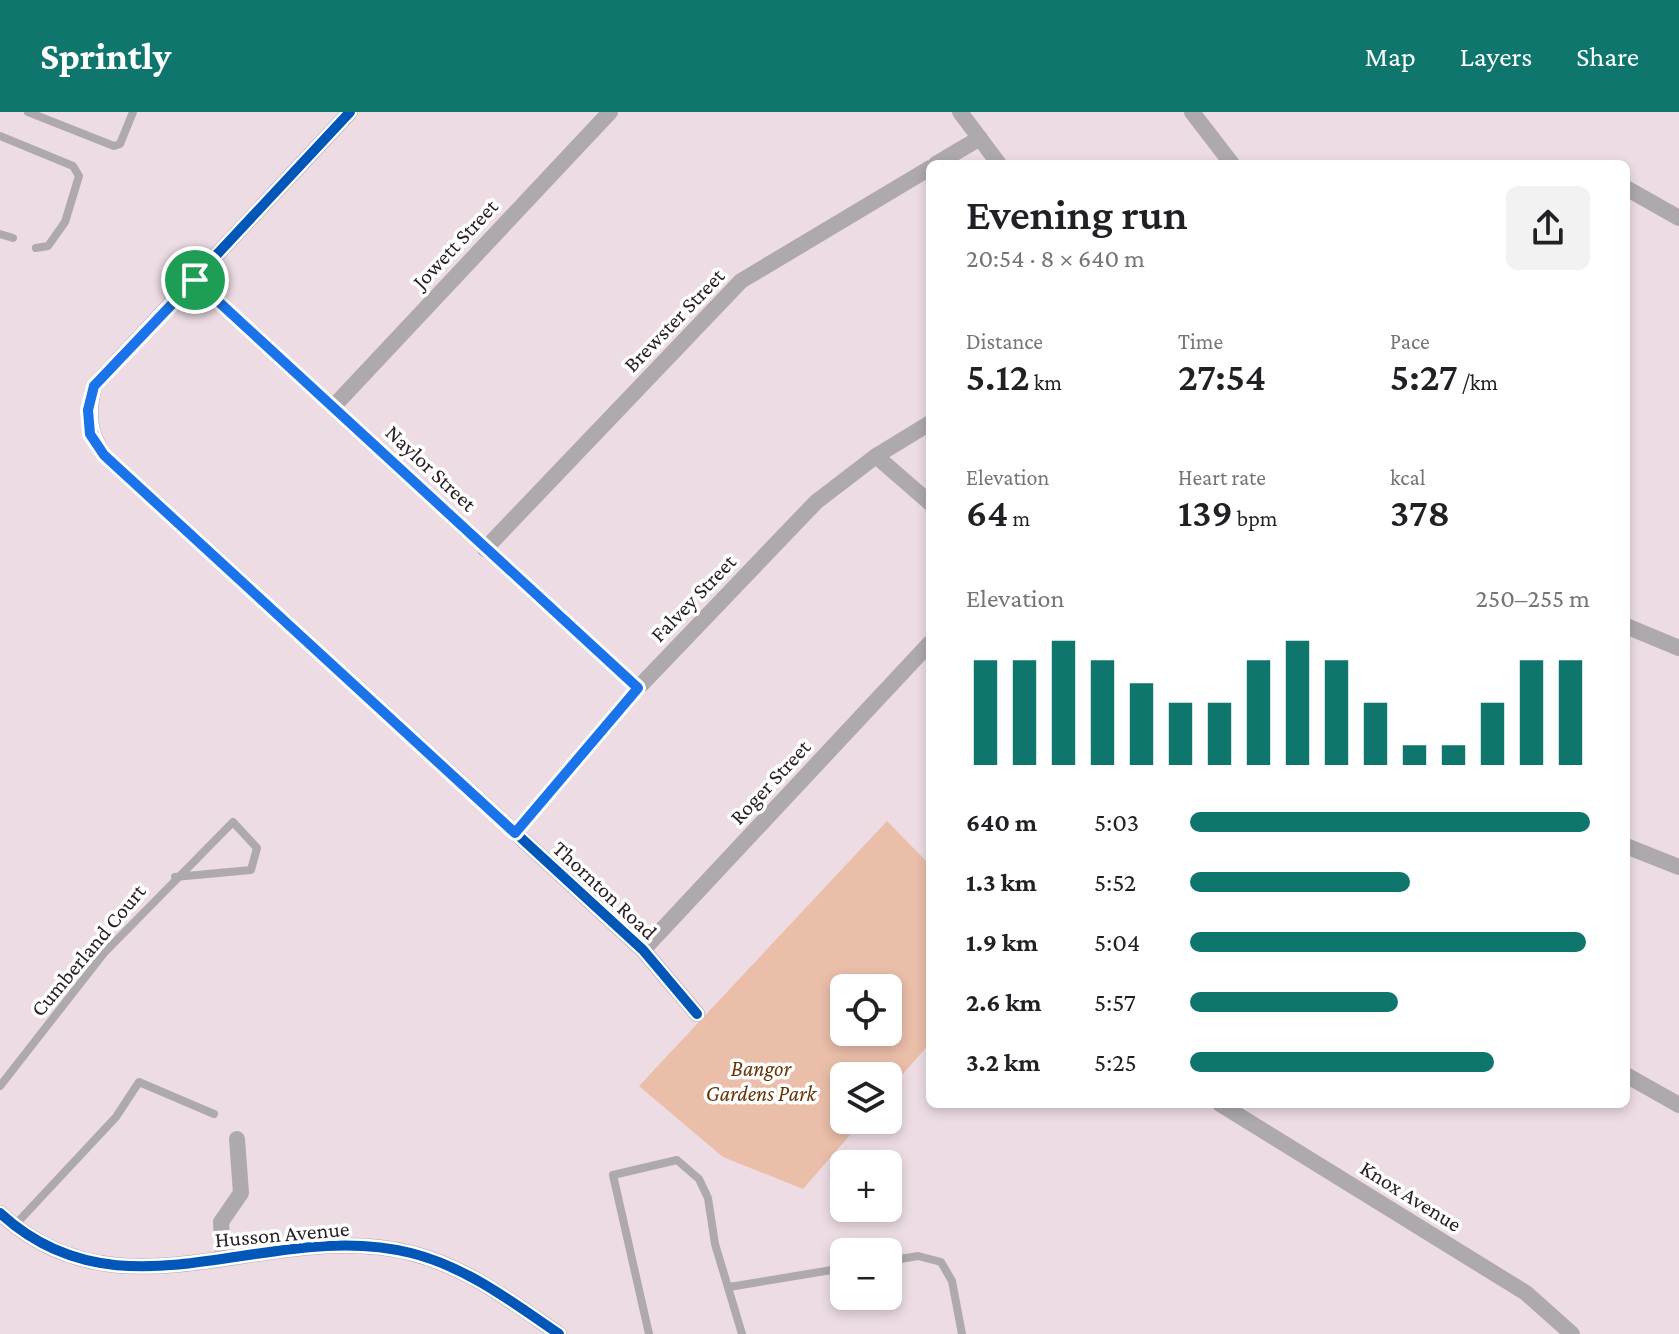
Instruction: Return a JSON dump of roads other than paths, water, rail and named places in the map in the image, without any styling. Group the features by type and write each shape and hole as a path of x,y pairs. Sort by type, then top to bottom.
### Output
{"street":[{"name":"Thornton Road","path":"350,112 94,386 88,410 90,434 104,455 643,950 697,1014"},
{"name":"Jowett Street","path":"333,407 610,112"},
{"path":"960,112 996,160"},
{"path":"1192,112 1229,160"},
{"path":"943,160 980,138"},
{"name":"Brewster Street","path":"485,549 741,281 926,170"},
{"path":"1630,190 1679,218"},
{"name":"Naylor Street","path":"195,280 638,688"},
{"name":"Falvey Street","path":"515,833 638,688 816,502 876,456 926,425"},
{"path":"876,456 926,500"},
{"path":"1630,628 1679,648"},
{"name":"Roger Street","path":"643,950 926,647"},
{"path":"1630,848 1679,867"},
{"path":"1630,1077 1679,1105"},
{"name":"Knox Avenue","path":"1226,1108 1526,1293 1572,1334"},
{"path":"223,1258 221,1222 241,1193 237,1139"},
{"name":"Husson Avenue","path":"0,1213 14,1226 60,1254 110,1266 144,1268 331,1247 370,1247 410,1253 472,1275 559,1334"}],"lane":[{"path":"28,112 114,146 120,144 133,112"},
{"path":"0,136 73,166 79,176 65,222 48,246 36,248"},
{"path":"0,234 13,238"},
{"name":"Cumberland Court","path":"0,1086 104,953 175,877 233,822 257,848 251,870 175,877"},
{"path":"14,1226 116,1117 139,1082 214,1114"},
{"path":"649,1334 613,1175 677,1160 699,1179 708,1198 715,1244 742,1334"},
{"path":"902,1259 918,1256 941,1262 952,1281 962,1334"},
{"path":"729,1287 830,1270"}],"park label":[{"name":"Bangor Gardens Park","path":"761,1080"}]}
